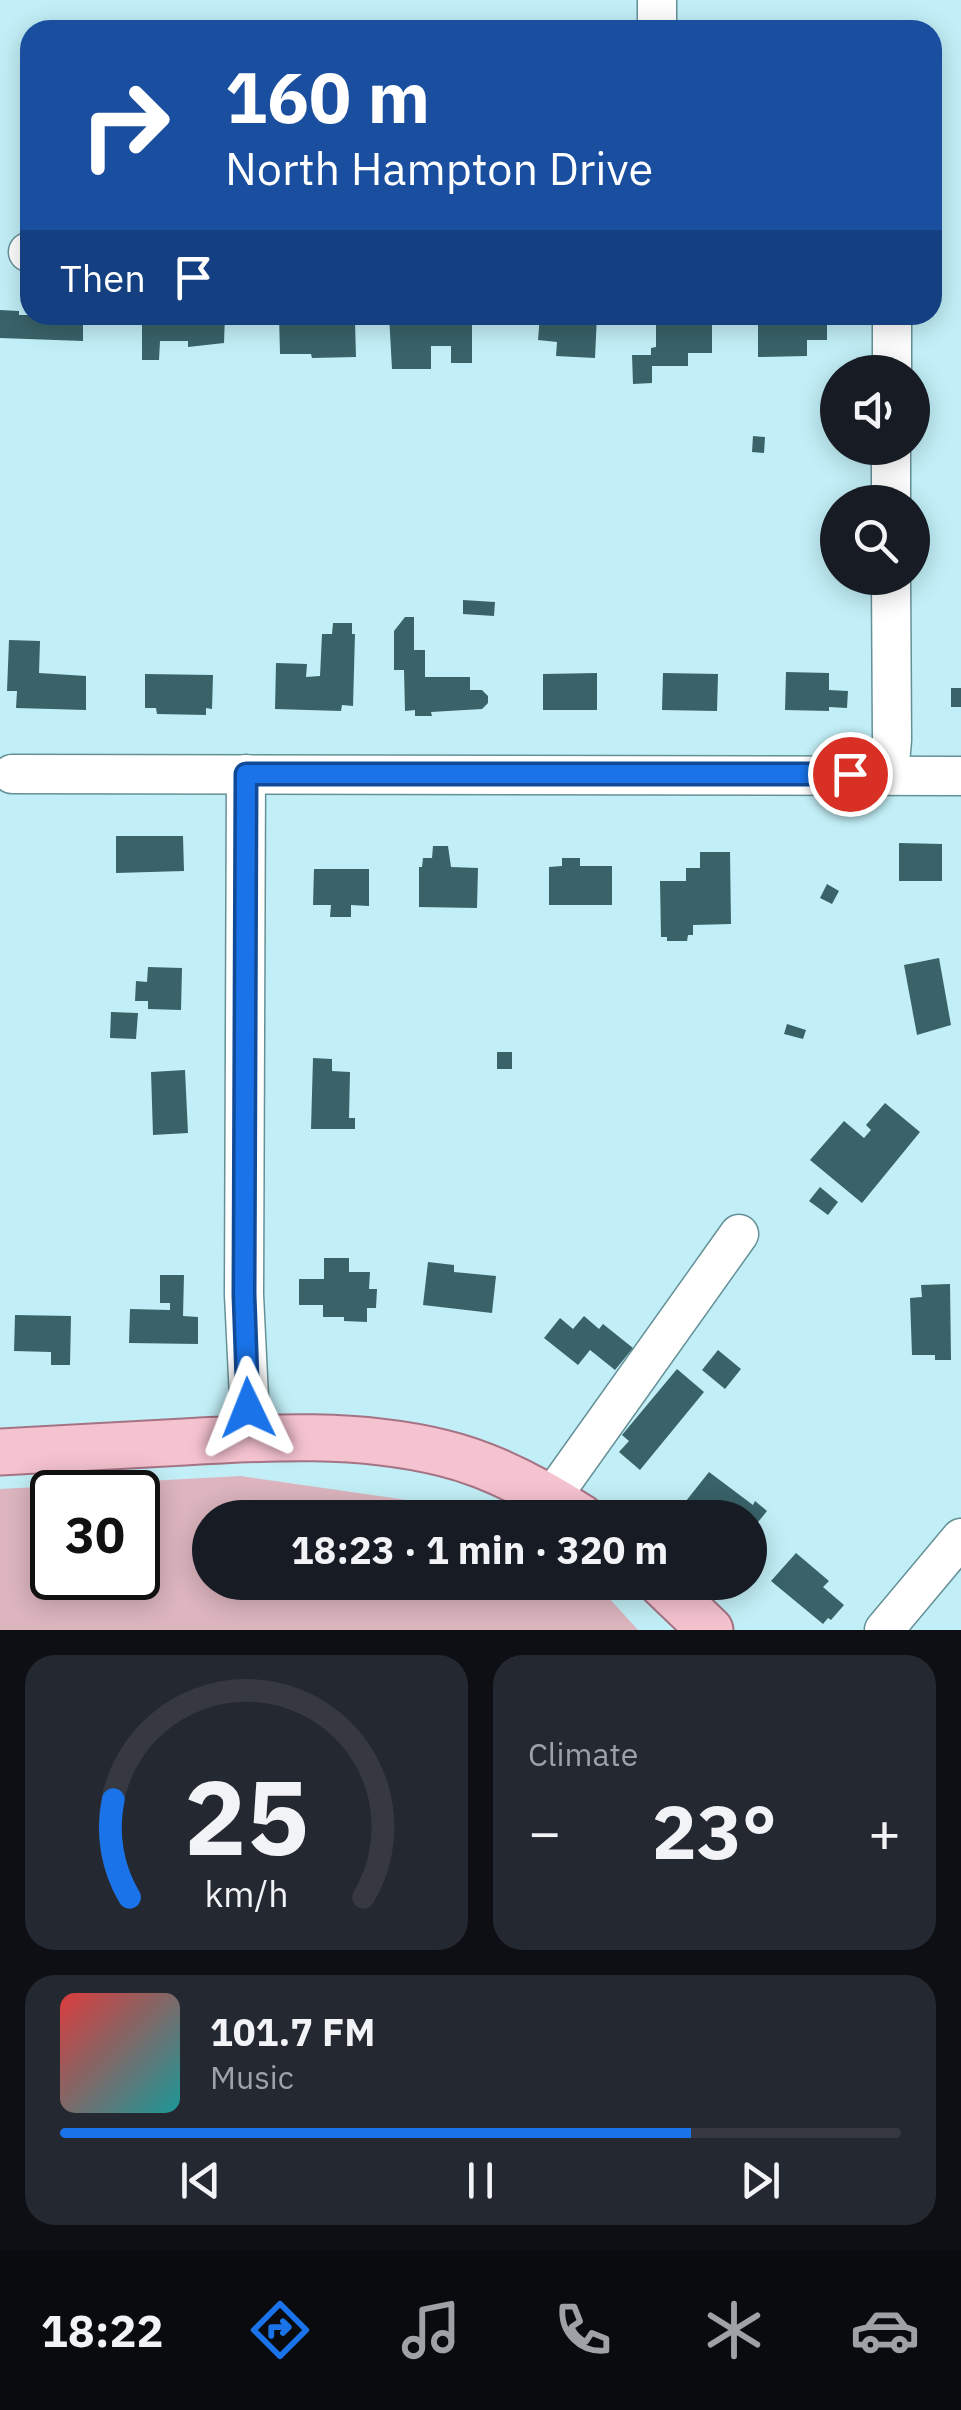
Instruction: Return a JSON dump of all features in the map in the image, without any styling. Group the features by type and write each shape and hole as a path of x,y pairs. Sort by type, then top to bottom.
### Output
{"main road":[{"path":"0,1452 250,1438 373,1440 475,1463 550,1500"},
{"path":"679,1600 710,1630"}],"street":[{"path":"892,325 892,355"},
{"path":"889,774 891,595"},
{"path":"12,774 961,776"},
{"path":"246,774 244,1295 250,1438"},
{"path":"571,1500 739,1234"},
{"path":"884,1630 961,1538"}],"shaded area":[{"path":"240,1476 407,1500 192,1500 192,1600 611,1600 638,1630 0,1630 0,1489 30,1487 30,1600 160,1600 160,1480"}],"building":[{"path":"0,310 19,311 20,325 83,325 83,341 0,338"},
{"path":"142,325 225,325 224,343 188,347 188,341 160,341 159,360 142,360"},
{"path":"279,325 355,325 356,357 280,354"},
{"path":"390,325 472,325 472,363 451,363 451,346 431,346 431,369 392,369"},
{"path":"539,325 597,325 595,358 556,356 557,342 538,340"},
{"path":"656,325 712,325 712,353 688,353 688,366 652,366 652,383 633,384 632,355 651,355 651,348 656,347"},
{"path":"758,325 827,325 827,340 807,340 807,356 758,357"},
{"path":"753,436 765,437 764,453 752,452"},
{"path":"463,600 495,602 494,616 463,614"},
{"path":"405,617 414,617 414,650 425,650 425,677 470,677 470,690 482,690 488,696 482,709 431,712 432,716 415,716 415,710 405,711 404,670 394,670 394,631"},
{"path":"333,623 352,623 355,634 353,706 342,705 341,711 275,709 276,663 307,664 306,677 320,676 322,634 332,634"},
{"path":"9,640 40,641 39,673 86,676 86,710 16,708 17,691 7,691"},
{"path":"786,672 829,673 829,690 848,691 847,708 785,710"},
{"path":"597,673 597,710 543,710 543,674"},
{"path":"663,673 718,674 717,711 662,710"},
{"path":"145,674 213,675 212,709 206,708 206,715 157,714 156,708 145,708"},
{"path":"951,688 961,688 961,707 951,707"},
{"path":"116,836 183,836 184,871 116,873"},
{"path":"899,843 942,844 942,881 899,881"},
{"path":"433,846 448,846 451,867 478,868 477,908 419,907 419,867 423,858 432,858"},
{"path":"700,852 730,852 731,924 693,925 693,935 688,935 687,941 667,941 667,937 661,937 660,881 686,881 686,868 700,868"},
{"path":"562,858 580,858 580,866 612,866 612,905 549,905 549,867 562,866"},
{"path":"314,869 369,869 369,906 351,905 351,917 330,917 331,905 313,905"},
{"path":"827,884 839,891 832,904 820,898"},
{"path":"939,958 951,1025 917,1035 904,965"},
{"path":"148,967 182,968 181,1010 148,1009 148,1001 135,1001 136,981 147,982"},
{"path":"111,1012 138,1013 136,1039 110,1038"},
{"path":"787,1024 806,1030 803,1039 784,1034"},
{"path":"497,1052 512,1052 512,1069 497,1069"},
{"path":"313,1058 332,1059 332,1071 350,1072 349,1118 355,1118 355,1129 311,1129"},
{"path":"185,1070 188,1133 153,1135 151,1072"},
{"path":"885,1103 920,1132 862,1203 810,1160 844,1121 864,1138 871,1130 866,1125"},
{"path":"820,1187 838,1202 828,1215 809,1201"},
{"path":"324,1258 349,1258 349,1272 370,1272 369,1289 377,1289 376,1308 367,1308 367,1322 323,1317 323,1305 299,1305 299,1279 324,1279"},
{"path":"428,1262 454,1265 454,1272 496,1276 492,1313 423,1305"},
{"path":"160,1275 184,1275 183,1316 198,1317 198,1344 129,1343 130,1309 170,1310 170,1303 160,1303"},
{"path":"950,1284 951,1360 912,1355 910,1298 922,1297 921,1285"},
{"path":"15,1315 71,1316 70,1365 51,1365 51,1352 14,1351"},
{"path":"584,1316 599,1329 603,1324 633,1348 615,1370 590,1350 578,1365 544,1338 560,1318 573,1329"},
{"path":"718,1350 741,1369 725,1389 702,1370"},
{"path":"677,1369 704,1392 640,1470 619,1452 629,1441 622,1435"},
{"path":"709,1472 746,1500 687,1500"},
{"path":"796,1553 829,1581 823,1587 844,1605 823,1624 771,1581"}],"route":[{"path":"248,1408 244,1295 246,774 850,774"}]}
